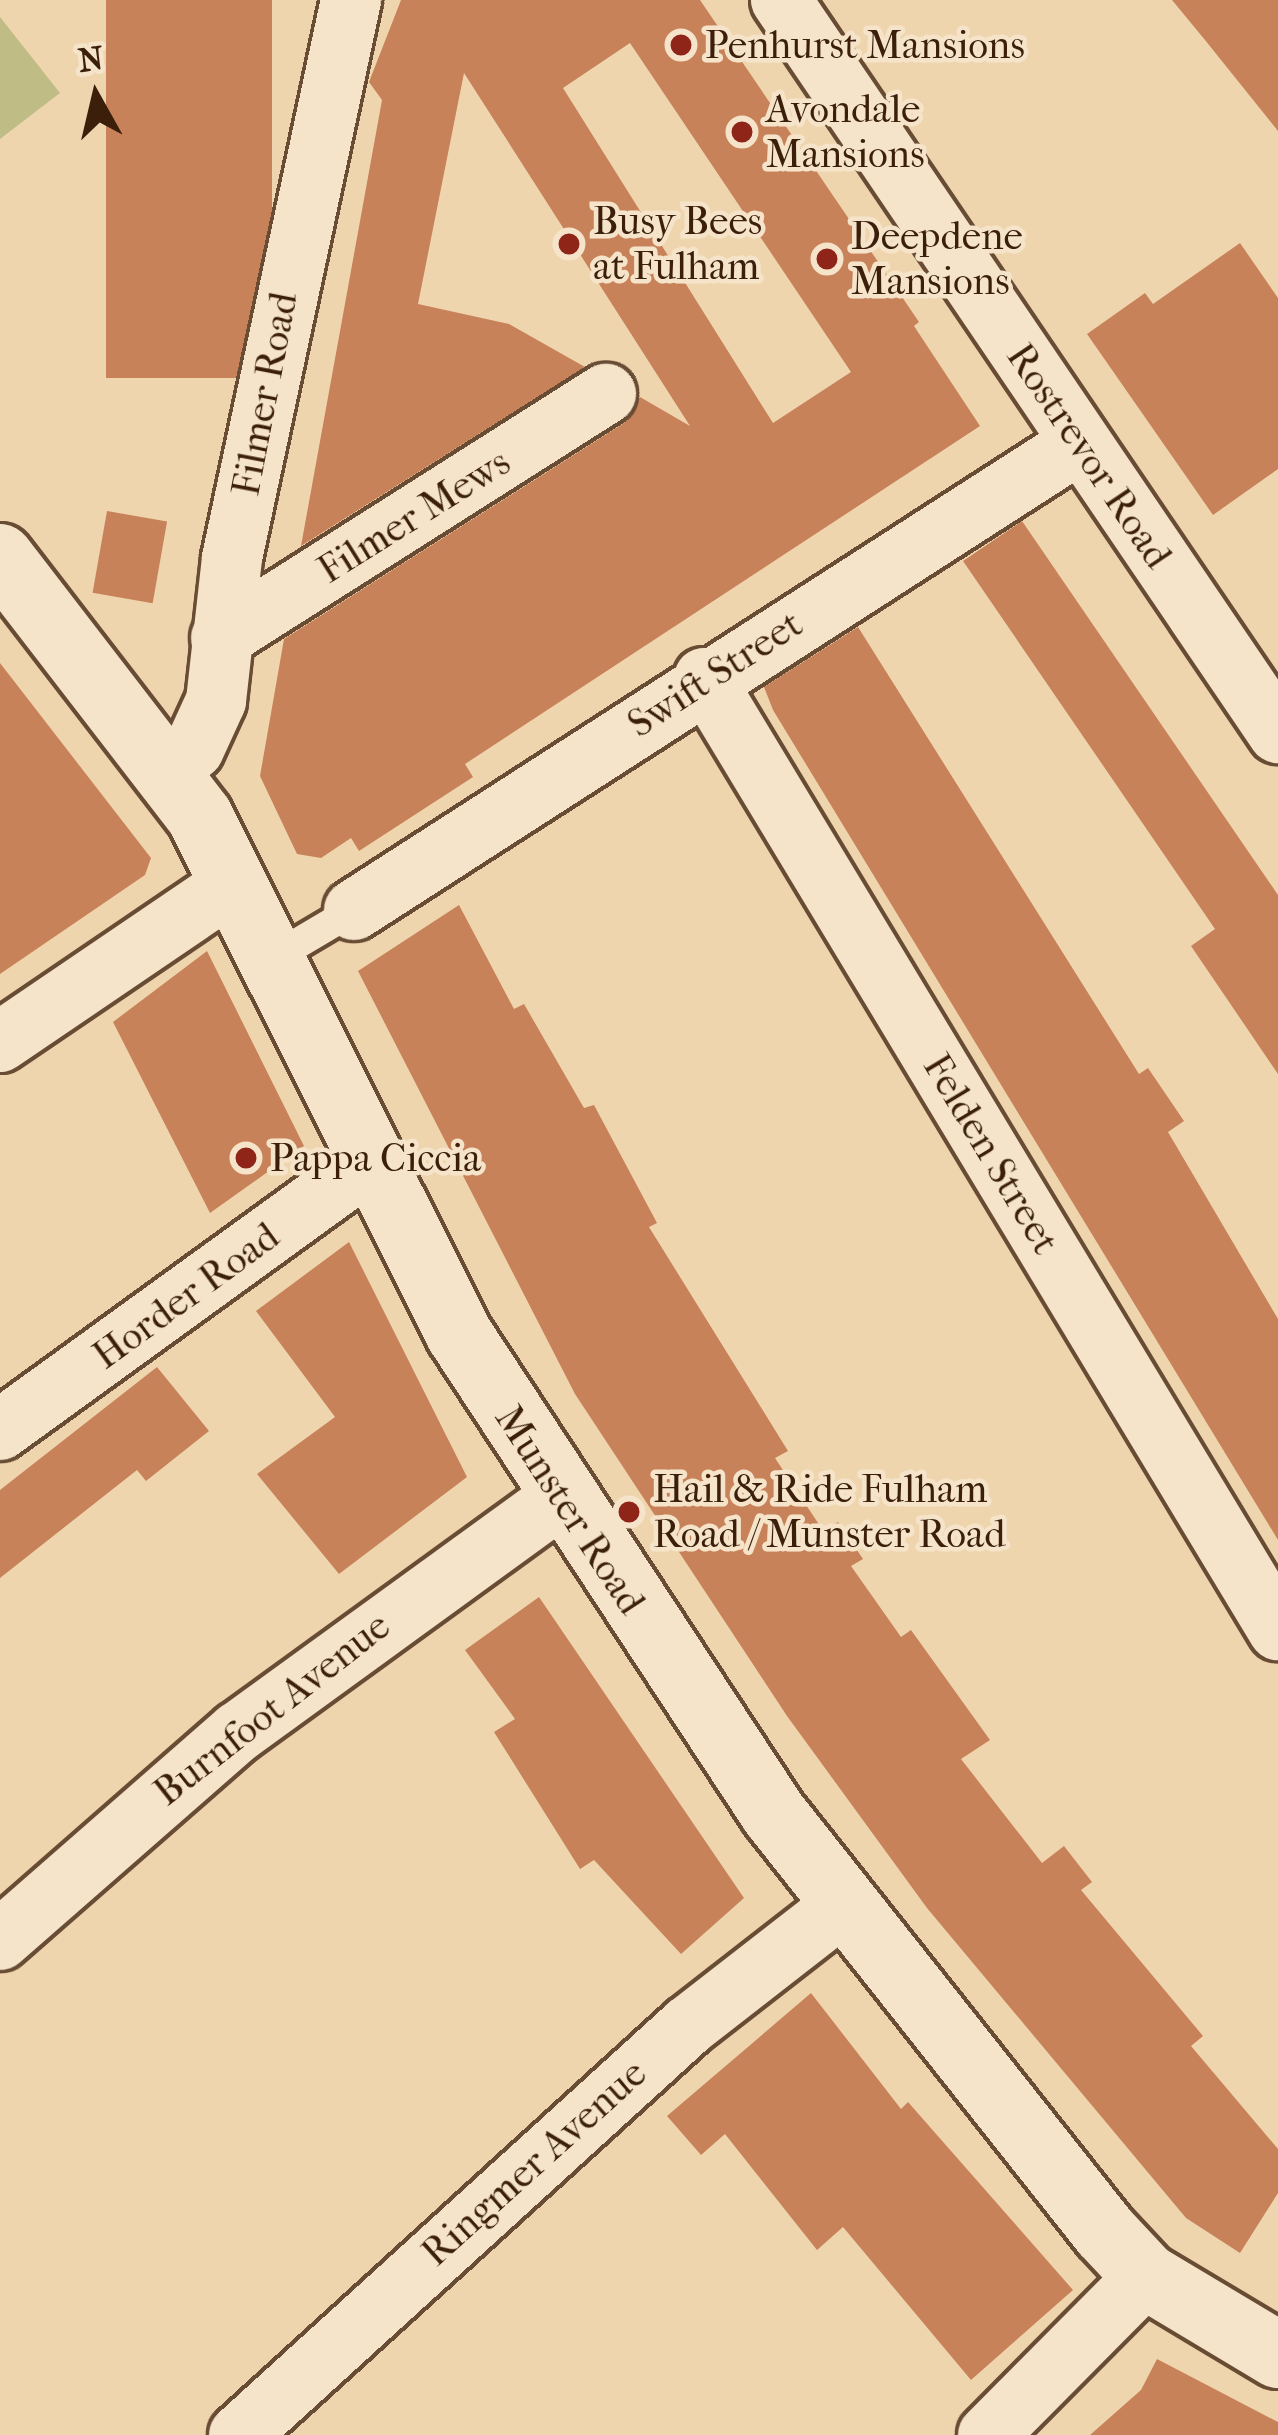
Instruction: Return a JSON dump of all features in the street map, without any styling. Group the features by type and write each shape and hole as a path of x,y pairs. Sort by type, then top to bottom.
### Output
{"street":[{"name":"Filmer Road","path":"165,774 209,724 221,638 351,0"},
{"name":"Rostrevor Road","path":"781,0 1278,733"},
{"name":"Filmer Mews","path":"221,638 606,394"},
{"name":"Swift Street","path":"354,910 704,679 1080,443"},
{"name":"Munster Road","path":"0,557 200,817 459,1334 560,1498 841,1907 1146,2276 1274,2342"},
{"name":"Felden Street","path":"704,679 1278,1630"},
{"path":"0,1042 234,883"},
{"name":"Horder Road","path":"0,1430 371,1161"},
{"name":"Burnfoot Avenue","path":"0,1940 238,1732 560,1498"},
{"name":"Ringmer Avenue","path":"239,2435 638,2070 841,1907"},
{"path":"988,2435 1146,2276"}],"lane":[{"path":"273,958 354,910"}],"shaded area":[{"path":"0,17 60,93 0,139"}],"building":[{"path":"106,0 272,0 272,378 106,378"},
{"path":"401,0 700,0 919,322 914,326 980,426 465,764 473,777 359,851 351,838 321,858 297,854 260,776 284,639 624,423 640,397 690,426 464,73 418,304 509,324 585,367 301,546 382,100 369,82","holes":["630,43 851,372 773,423 563,88"]},
{"path":"1172,0 1278,0 1278,131 1205,40"},
{"path":"1240,243 1278,298 1278,469 1213,515 1087,334 1145,293 1153,304"},
{"path":"107,511 167,522 153,603 93,593"},
{"path":"1022,521 1278,895 1278,1074 1191,946 1215,929 963,561"},
{"path":"858,627 1139,1074 1148,1068 1184,1121 1168,1132 1278,1319 1278,1540 773,710 764,687"},
{"path":"0,663 151,858 145,875 0,974"},
{"path":"459,905 514,1009 524,1004 584,1108 594,1105 657,1223 649,1227 788,1451 775,1458 824,1532 838,1522 863,1559 851,1566 901,1637 911,1630 990,1740 961,1759 1042,1863 1064,1846 1092,1882 1081,1890 1203,2036 1191,2046 1278,2149 1278,2193 1240,2253 1186,2218 927,1908 787,1716 575,1394 358,971"},
{"path":"207,951 304,1146 210,1213 113,1022"},
{"path":"349,1242 467,1477 339,1574 257,1474 335,1417 256,1311"},
{"path":"157,1367 209,1431 146,1481 137,1470 0,1578 0,1490"},
{"path":"539,1597 744,1898 681,1954 594,1860 580,1869 494,1732 515,1719 465,1650"},
{"path":"811,1993 901,2109 908,2102 1073,2290 971,2380 843,2227 817,2250 725,2134 701,2155 667,2116"},
{"path":"1157,2359 1278,2422 1278,2435 1090,2435 1141,2390"}],"place":[{"name":"Penhurst Mansions","path":"681,45"},
{"name":"Avondale Mansions","path":"742,132"},
{"name":"Busy Bees at Fulham","path":"569,244"},
{"name":"Deepdene Mansions","path":"827,259"},
{"name":"Pappa Ciccia","path":"246,1158"},
{"name":"Hail & Ride Fulham Road / Munster Road","path":"629,1512"}]}
